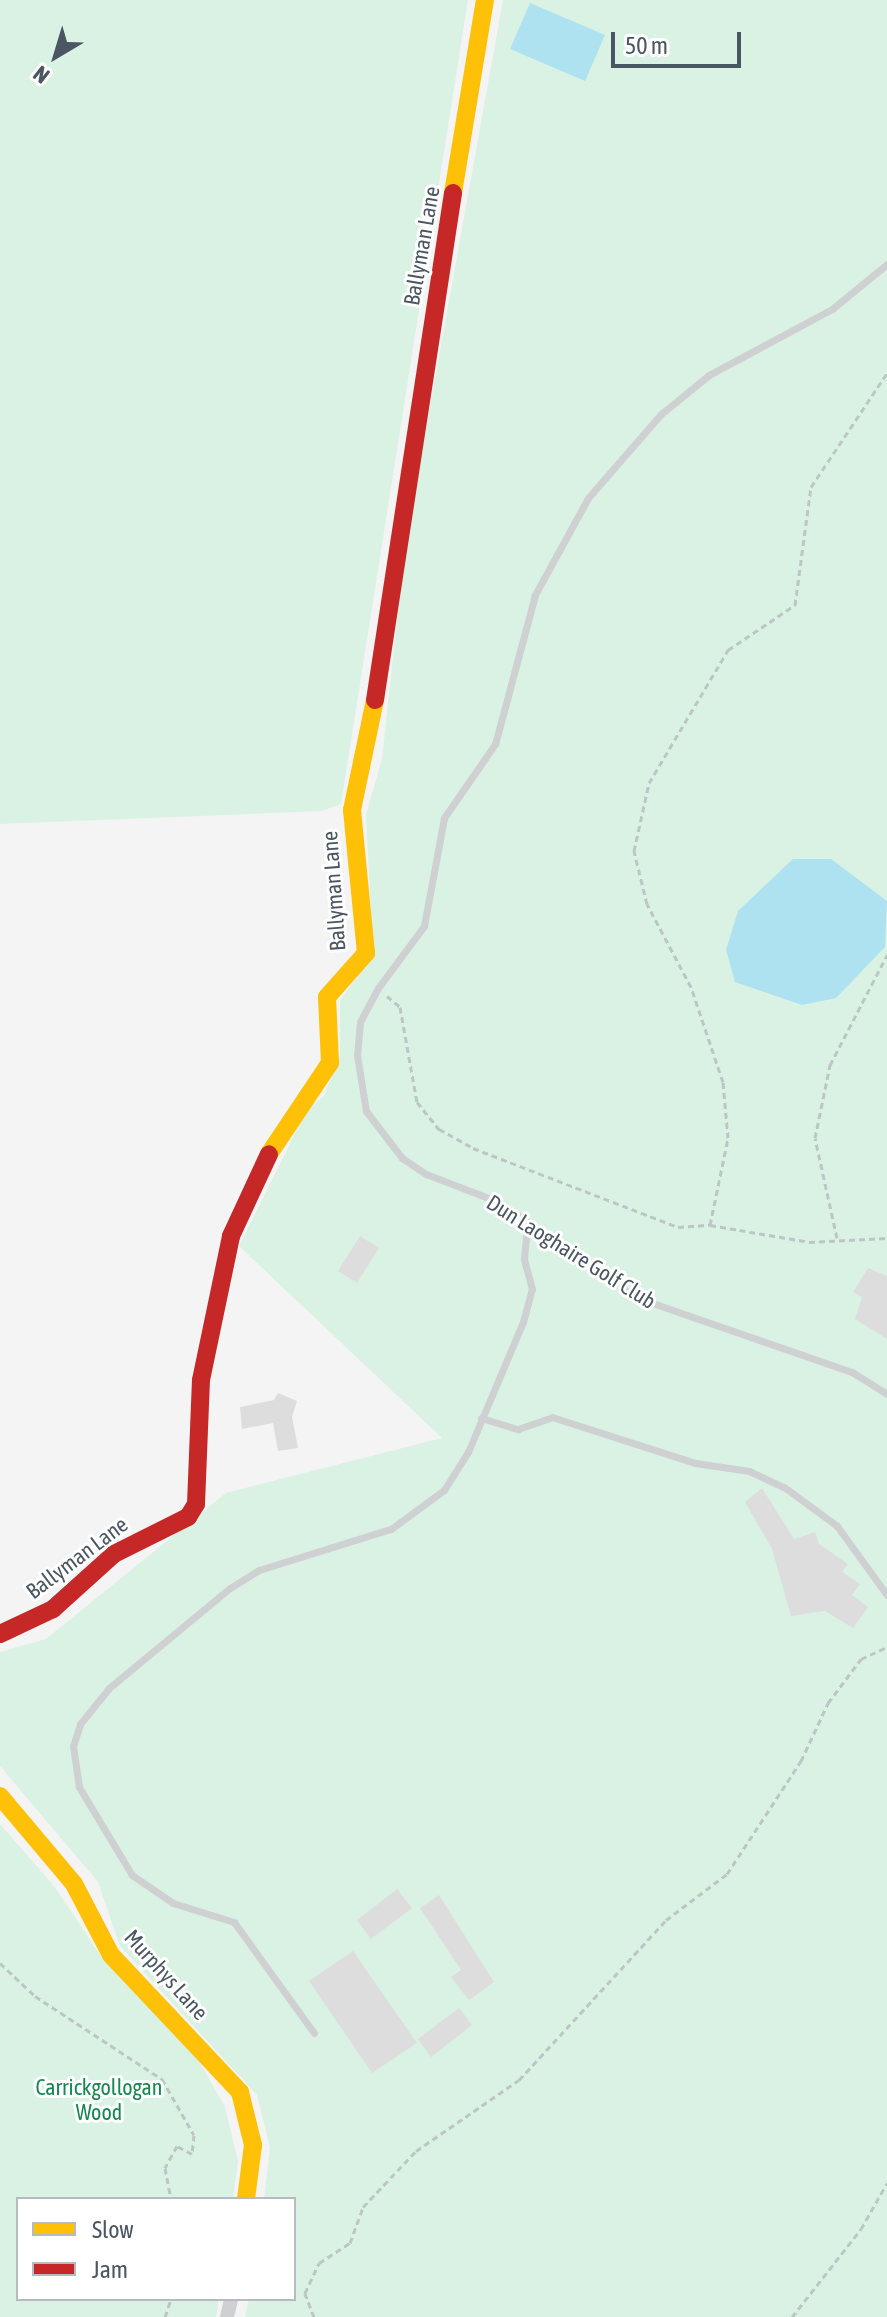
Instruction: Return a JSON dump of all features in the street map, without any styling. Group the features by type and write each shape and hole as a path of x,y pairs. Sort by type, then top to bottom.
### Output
{"street":[{"name":"Ballyman Lane","path":"0,1634 53,1609 114,1554 188,1517 196,1504 201,1380 231,1236 275,1142 330,1063 327,997 366,953 352,810 368,754 394,543 485,0"},
{"name":"Murphys Lane","path":"0,1796 74,1884 111,1955 240,2092 253,2145 246,2197"}],"lane":[{"name":"Dun Laoghaire Golf Club","path":"887,264 832,309 709,375 661,414 588,498 535,595 495,744 444,818 424,926 378,988 360,1022 357,1055 366,1111 382,1135 426,1174 499,1202 527,1224 562,1241 635,1297 852,1372 887,1394"},
{"path":"314,2033 234,1922 173,1903 132,1875 79,1787 73,1746 80,1724 109,1688 230,1588 259,1570 369,1538 414,1516 457,1473 529,1302 527,1224"},
{"path":"481,1418 518,1429 552,1417 695,1463 749,1471 784,1487 837,1526 887,1595"}],"path":[{"path":"710,1225 728,1138 723,1082 691,987 647,904 634,851 649,783 728,650 795,605 811,487 887,373"},
{"path":"837,1238 815,1138 830,1065 887,955"},
{"path":"378,988 400,1007 417,1102 439,1129 510,1165 678,1227 710,1225 809,1242 837,1238 887,1238"},
{"path":"314,2317 305,2293 319,2263 350,2243 363,2207 416,2151 519,2080 666,1920 727,1874 801,1761 828,1703 861,1659 887,1647"},
{"path":"0,1963 35,1996 162,2079 194,2135 192,2154 177,2146 165,2168 171,2197"},
{"path":"792,2317 861,2229 887,2183"}],"green space":[{"path":"0,0 468,0 341,804 321,811 0,824"},
{"path":"503,0 887,0 887,2317 245,2317 249,2301 296,2301 296,2197 264,2197 270,2148 257,2095 120,1946 98,1882 0,1766 0,1652 46,1639 226,1493 442,1438 239,1246 307,1109 324,1096 340,1055 340,1000 373,955 366,815 382,759 405,546"},
{"name":"Carrickgollogan Wood","path":"0,1824 54,1886 105,1962 199,2061 225,2107 238,2161 233,2197 16,2197 16,2301 219,2301 216,2317 0,2317"}],"water":[{"path":"530,3 605,35 585,81 510,49"},
{"path":"793,859 831,859 887,901 885,947 836,998 802,1005 735,982 726,950 738,911"}],"building":[{"path":"360,1236 379,1248 357,1283 338,1271"},
{"path":"868,1268 887,1276 887,1339 855,1319 862,1297 853,1292"},
{"path":"278,1393 297,1401 292,1417 298,1448 278,1451 273,1423 242,1429 240,1407 274,1400"},
{"path":"762,1488 794,1539 815,1532 819,1544 848,1564 842,1572 860,1584 852,1595 868,1607 853,1628 825,1611 791,1616 772,1549 745,1502"},
{"path":"397,1889 412,1908 371,1939 357,1920"},
{"path":"439,1895 494,1982 469,2000 451,1977 461,1970 420,1908"},
{"path":"353,1951 417,2043 372,2073 309,1981"},
{"path":"459,2008 472,2025 431,2057 418,2039"}],"traffic: slow":[{"path":"453,193 485,0"},
{"path":"269,1154 330,1063 327,997 366,953 352,810 375,700"},
{"path":"0,1796 74,1884 111,1955 240,2092 253,2145 246,2197"}],"traffic: jam":[{"path":"375,700 453,193"},
{"path":"0,1634 53,1609 114,1554 188,1517 196,1504 201,1380 231,1236 269,1154"}]}
